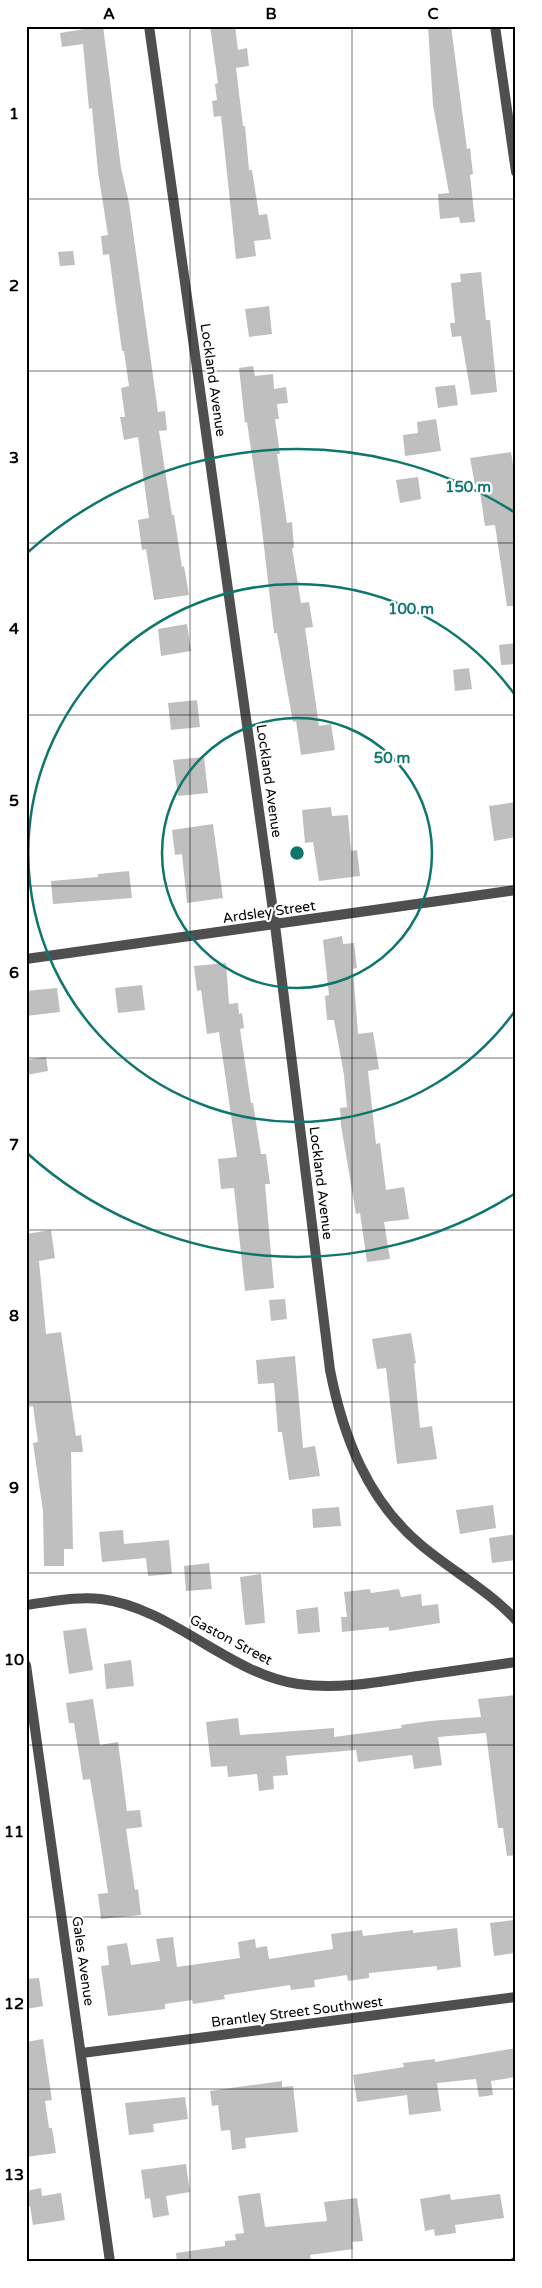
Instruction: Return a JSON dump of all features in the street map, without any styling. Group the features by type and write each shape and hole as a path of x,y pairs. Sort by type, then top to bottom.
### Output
{"street":[{"name":"Lockland Avenue","path":"149,26 275,925 330,1370 339,1413 352,1452 387,1510 420,1544 503,1606 516,1620"},
{"path":"495,26 516,172"},
{"name":"Ardsley Street","path":"26,959 516,890"},
{"name":"Gaston Street","path":"26,1605 79,1598 103,1599 126,1606 180,1629 251,1669 274,1678 298,1684 331,1687 372,1683 516,1662"},
{"name":"Gales Avenue","path":"26,1665 110,2262"},
{"name":"Brantley Street Southwest","path":"82,2053 516,1997"}],"building":[{"path":"103,26 121,168 129,203 158,412 165,411 167,430 159,431 172,515 174,515 182,567 184,566 189,595 154,600 146,549 142,550 138,520 149,518 138,437 124,440 120,417 125,417 121,388 129,386 124,351 122,351 109,254 103,255 101,236 108,235 98,172 92,108 89,109 83,44 62,47 60,33"},
{"path":"210,26 235,26 238,50 247,48 249,66 236,68 243,126 245,126 249,170 252,170 259,215 267,214 271,239 254,241 256,256 236,259 221,116 214,117 212,101 217,100 215,84 218,83"},
{"path":"428,26 451,26 467,149 470,148 473,174 470,175 475,222 460,223 459,217 440,219 438,194 449,193 433,105"},
{"path":"73,251 75,265 60,266 58,252"},
{"path":"481,272 486,320 490,320 497,392 471,395 461,336 452,337 450,323 455,323 451,283 461,282 460,274"},
{"path":"269,306 272,334 249,337 245,309"},
{"path":"253,366 255,376 273,374 274,389 286,387 288,403 277,404 279,419 275,419 280,454 277,454 287,523 292,522 294,548 292,548 301,603 309,602 313,627 305,628 319,726 331,724 335,750 301,755 296,721 293,722 277,633 274,633 259,504 247,422 245,423 239,368"},
{"path":"455,385 458,405 438,408 435,387"},
{"path":"436,419 441,451 405,456 403,435 418,433 417,422"},
{"path":"511,452 516,482 516,606 507,606 495,525 485,526 479,485 475,485 470,458"},
{"path":"418,477 421,499 400,503 396,480"},
{"path":"187,624 191,651 161,656 158,629"},
{"path":"516,643 516,664 501,665 499,645"},
{"path":"469,668 472,689 455,691 453,670"},
{"path":"197,700 200,727 171,730 168,703"},
{"path":"204,757 208,793 178,796 173,760"},
{"path":"516,802 516,837 494,841 489,806"},
{"path":"331,807 332,816 348,815 351,851 357,850 360,876 319,881 313,842 305,843 302,810"},
{"path":"213,824 223,898 187,903 182,854 175,855 172,830"},
{"path":"129,871 132,898 53,904 51,881 98,877 98,874"},
{"path":"342,936 343,944 354,943 357,968 353,969 358,1034 373,1032 379,1069 368,1071 376,1144 380,1143 386,1190 404,1187 409,1219 384,1222 390,1259 367,1262 360,1213 356,1214 341,1125 340,1108 347,1107 344,1075 334,1020 327,1020 325,996 329,995 323,940"},
{"path":"226,963 229,1004 238,1003 239,1014 242,1013 244,1028 240,1029 251,1103 253,1103 261,1154 266,1154 270,1184 265,1184 274,1288 245,1291 234,1188 221,1189 218,1159 237,1157 219,1032 207,1034 201,990 197,991 194,966"},
{"path":"142,985 145,1010 118,1013 115,988"},
{"path":"57,988 60,1012 26,1016 26,991"},
{"path":"46,1057 48,1071 26,1075 26,1060"},
{"path":"51,1230 55,1258 39,1261 46,1334 61,1332 76,1436 81,1435 83,1452 71,1452 73,1549 64,1549 64,1566 44,1566 43,1511 33,1443 38,1442 33,1406 26,1407 26,1234"},
{"path":"285,1299 287,1319 271,1321 269,1300"},
{"path":"411,1333 416,1363 414,1364 420,1428 432,1426 437,1459 397,1464 386,1368 377,1369 372,1339"},
{"path":"295,1356 303,1448 315,1446 320,1476 289,1480 282,1432 278,1432 274,1383 258,1384 256,1360"},
{"path":"493,1505 496,1528 460,1534 456,1510"},
{"path":"339,1507 341,1526 313,1528 312,1509"},
{"path":"123,1530 124,1544 169,1540 172,1574 148,1576 146,1558 102,1562 99,1532"},
{"path":"516,1534 516,1560 492,1563 489,1538"},
{"path":"209,1563 212,1589 186,1591 184,1566"},
{"path":"261,1574 265,1623 245,1625 240,1577"},
{"path":"370,1589 371,1593 399,1589 401,1597 421,1594 422,1606 438,1604 440,1623 389,1631 389,1627 342,1632 341,1617 347,1617 344,1592"},
{"path":"318,1607 320,1632 298,1634 296,1610"},
{"path":"86,1628 93,1670 69,1674 63,1631"},
{"path":"131,1660 134,1686 106,1689 104,1664"},
{"path":"516,1695 516,1855 507,1856 503,1828 498,1828 486,1733 438,1737 442,1765 414,1769 412,1755 358,1762 356,1750 286,1756 288,1775 273,1776 274,1789 259,1791 257,1774 228,1777 227,1766 211,1767 206,1722 238,1718 240,1735 334,1728 334,1737 402,1728 401,1725 430,1721 481,1717 478,1699"},
{"path":"93,1699 100,1745 118,1742 127,1811 140,1810 142,1827 126,1829 135,1890 138,1889 141,1915 101,1919 98,1894 108,1893 99,1833 90,1779 83,1780 74,1723 69,1723 66,1703"},
{"path":"513,1920 516,1953 494,1956 490,1923"},
{"path":"457,1928 461,1967 437,1970 437,1966 369,1973 369,1978 348,1981 347,1975 314,1980 315,1987 291,1990 290,1985 224,1995 225,1999 193,2004 192,2000 165,2004 165,2009 108,2016 101,1966 109,1965 107,1946 127,1943 131,1965 160,1961 156,1939 173,1937 177,1967 240,1958 238,1942 255,1939 256,1948 267,1946 269,1959 333,1949 331,1934 362,1930 363,1936 413,1930 413,1933"},
{"path":"39,1978 43,2006 26,2009 26,1979"},
{"path":"43,2039 52,2100 45,2101 49,2128 52,2128 56,2153 26,2157 26,2042"},
{"path":"516,2048 516,2077 491,2081 493,2095 479,2097 476,2079 437,2083 441,2111 409,2115 407,2095 357,2102 353,2075 404,2067 403,2063 435,2059 435,2062"},
{"path":"282,2081 282,2087 293,2086 298,2132 245,2138 246,2148 232,2150 230,2130 221,2131 218,2105 212,2106 210,2091"},
{"path":"185,2097 188,2119 153,2124 154,2132 129,2135 125,2103"},
{"path":"186,2164 190,2192 166,2196 169,2215 153,2218 150,2198 145,2199 141,2170"},
{"path":"41,2188 42,2196 61,2193 65,2220 33,2225 30,2206 26,2207 26,2191"},
{"path":"260,2193 265,2227 327,2221 324,2202 357,2198 363,2241 352,2242 353,2249 310,2255 311,2262 177,2262 176,2253 225,2246 225,2241 236,2240 235,2234 244,2233 238,2196"},
{"path":"450,2194 451,2200 500,2194 504,2218 455,2225 456,2233 435,2236 434,2229 425,2231 420,2199"}]}
